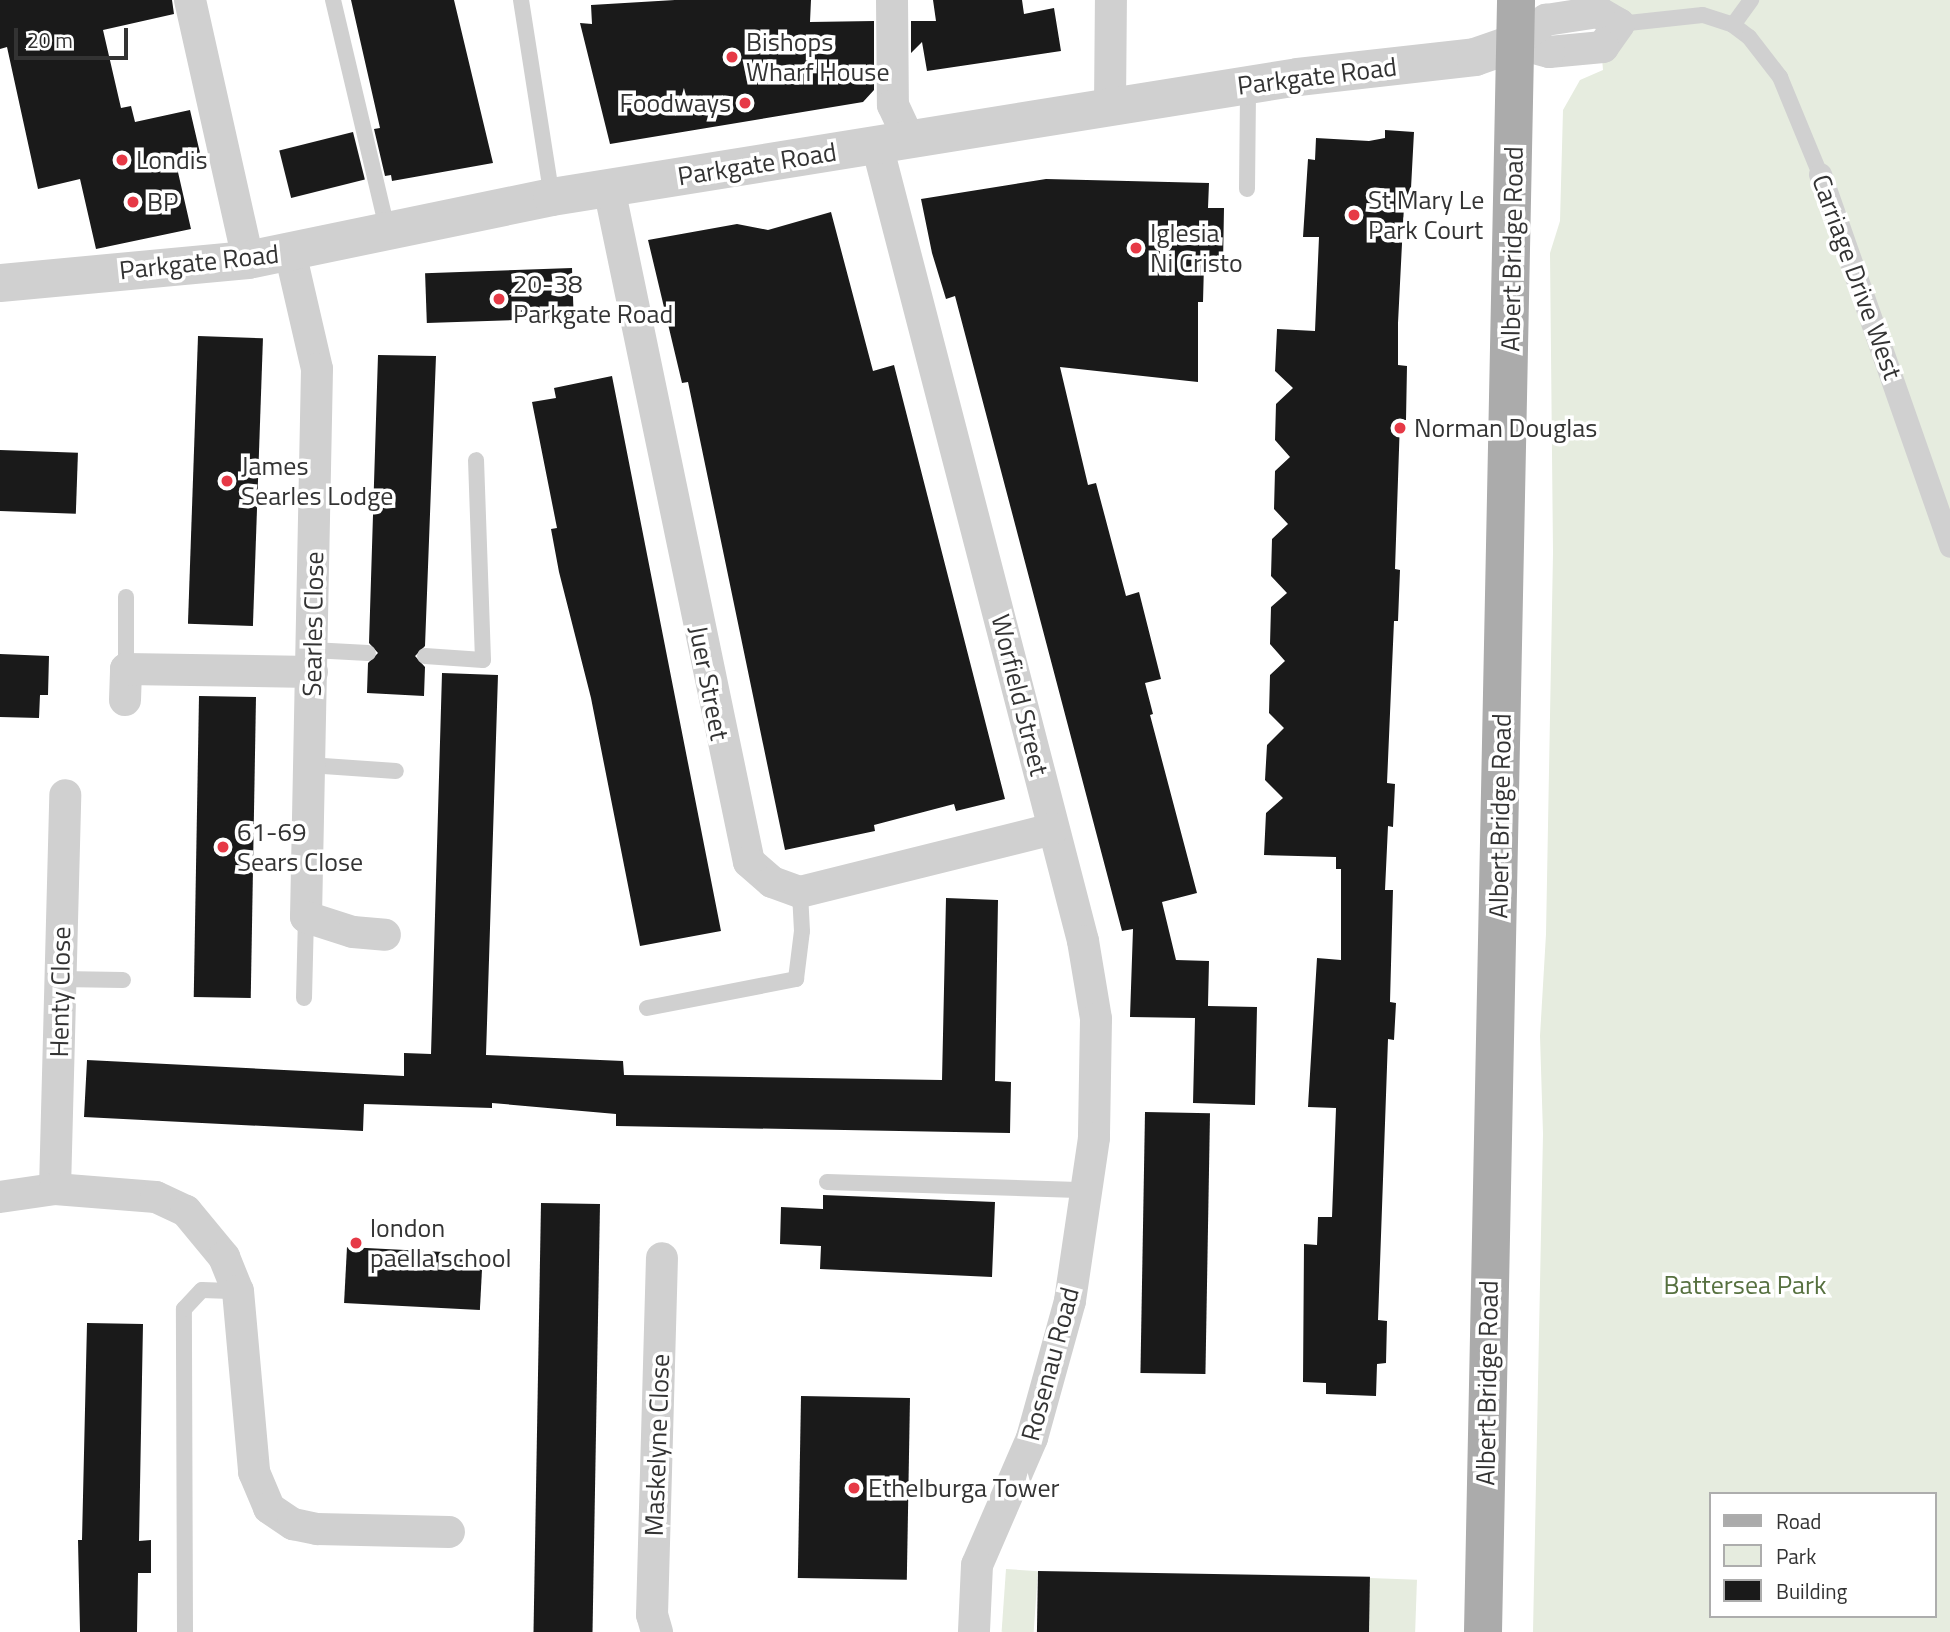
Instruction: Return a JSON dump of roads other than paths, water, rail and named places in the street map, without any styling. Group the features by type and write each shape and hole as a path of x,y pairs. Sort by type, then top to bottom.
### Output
{"main road":[{"name":"Albert Bridge Road","path":"1483,1632 1516,0"}],"street":[{"path":"190,0 248,260"},
{"name":"Worfield Street","path":"891,0 893,142 1054,829 1083,941 1096,1018 1094,1138 1077,1254"},
{"path":"1110,106 1111,0"},
{"path":"1515,43 1549,52 1603,47 1619,24"},
{"name":"Parkgate Road","path":"0,283 248,260 290,253 387,229 552,197 1110,106 1248,85 1458,59 1515,43"},
{"name":"Carriage Drive West","path":"1820,174 1950,546"},
{"name":"Juer Street","path":"609,188 742,844 749,862 760,872 800,892"},
{"name":"Searles Close","path":"290,253 317,369 306,917"},
{"path":"125,700 125,669 312,661"},
{"name":"Henty Close","path":"55,1189 65,794"},
{"path":"800,892 1054,829"},
{"path":"306,917 353,932 385,935"},
{"path":"0,1197 55,1189 156,1198 186,1211 224,1257 238,1291 254,1472 269,1508 293,1524 317,1529 449,1532"},
{"name":"Rosenau Road","path":"974,1632 977,1565 1046,1395 1077,1254"},
{"name":"Maskelyne Close","path":"657,1632 652,1615 662,1258"}],"lane":[{"path":"333,0 387,229"},
{"path":"521,0 552,197"},
{"path":"1619,24 1703,15 1732,25 1751,0"},
{"name":"Carriage Drive West","path":"1732,25 1749,37 1780,77 1820,174"},
{"path":"1247,189 1248,85"},
{"path":"425,656 483,660 476,460"},
{"path":"125,669 126,597"},
{"path":"312,661 368,653"},
{"path":"309,765 396,771"},
{"path":"647,1008 796,979 802,931 800,892"},
{"path":"304,998 306,917"},
{"path":"61,979 123,980"},
{"path":"827,1182 1086,1190"},
{"path":"185,1632 184,1309 202,1290 238,1291"}],"place":[{"name":"Bishops Wharf House","path":"732,57"},
{"name":"Foodways","path":"745,103"},
{"name":"Londis","path":"122,160"},
{"name":"BP","path":"133,202"},
{"name":"St Mary Le Park Court","path":"1354,215"},
{"name":"Iglesia Ni Cristo","path":"1136,248"},
{"name":"20-38 Parkgate Road","path":"499,299"},
{"name":"Norman Douglas","path":"1400,428"},
{"name":"James Searles Lodge","path":"227,481"},
{"name":"61-69 Sears Close","path":"223,847"},
{"name":"london paella school","path":"356,1243"},
{"name":"Ethelburga Tower","path":"854,1488"}],"park label":[{"name":"Battersea Park","path":"1745,1285"}]}
